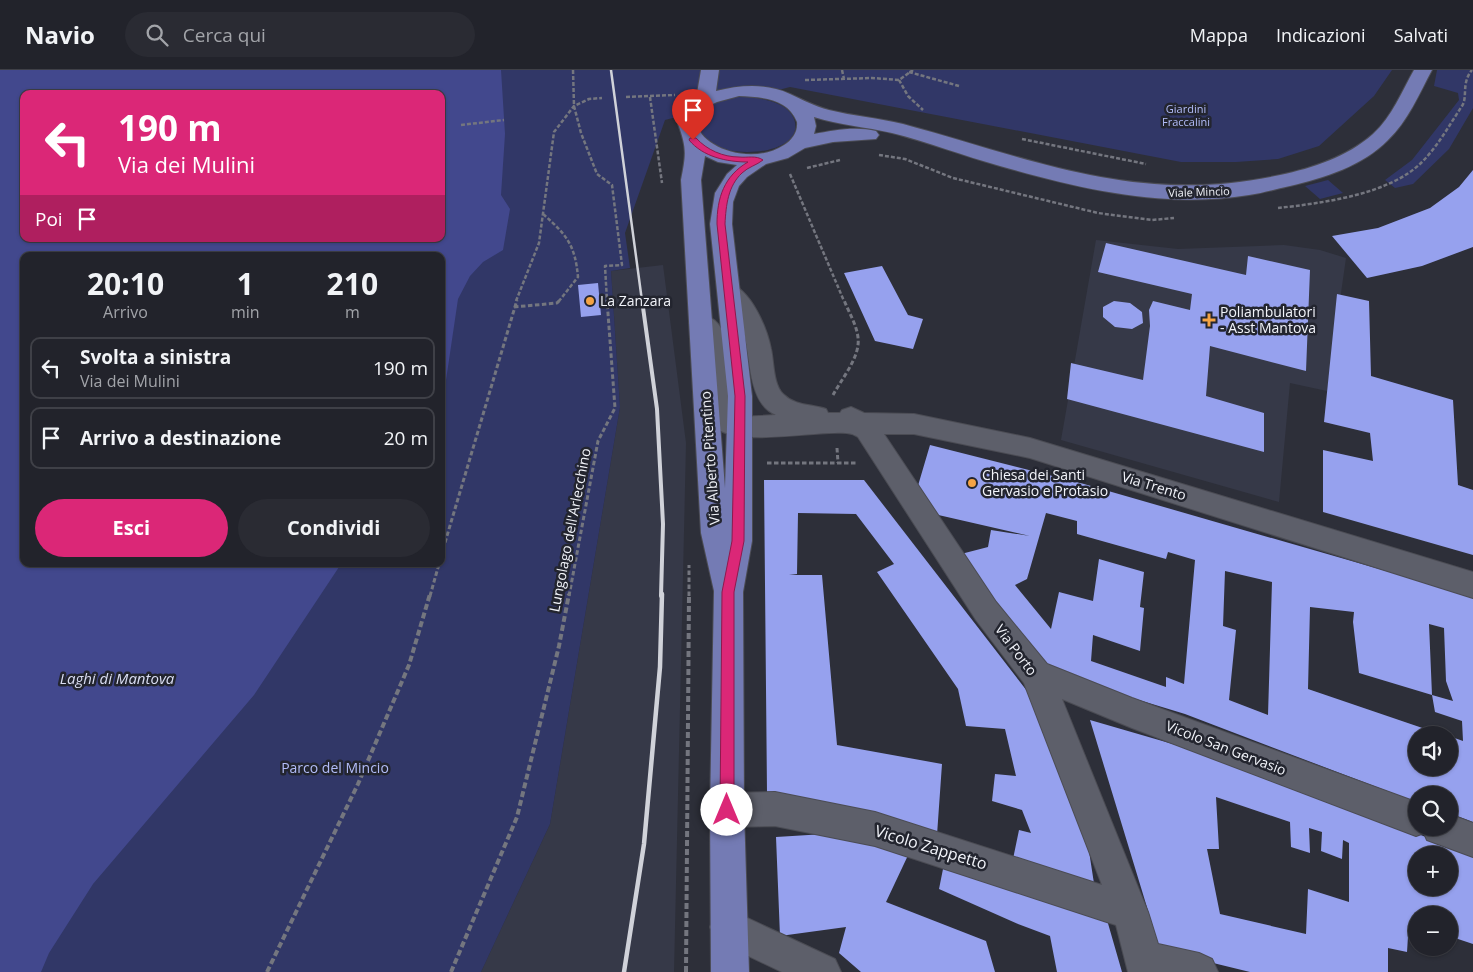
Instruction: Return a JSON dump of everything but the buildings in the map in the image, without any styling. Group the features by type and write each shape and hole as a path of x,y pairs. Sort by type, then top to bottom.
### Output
{"main road":[{"path":"704,101 710,70"},
{"name":"Viale Mincio","path":"795,105 817,113 896,128 1030,169 1118,189 1164,193 1239,190 1306,176 1370,146 1382,135 1424,70"},
{"path":"742,73 771,94 795,105 806,120 807,129 799,143 781,154 758,160 737,160 715,155 700,147 688,132 687,122 690,114 704,101 739,91 771,94"},
{"name":"Viale Mincio","path":"799,143 833,136 857,134 932,140"},
{"name":"Via Alberto Pitentino","path":"693,140 696,154 691,180 702,323 714,533 728,592"},
{"name":"Via Alberto Pitentino","path":"730,972 727,810 728,592 738,541 740,396 721,224 721,208 728,185 740,170 758,160"}],"street":[{"name":"Via Trento","path":"729,291 746,311 753,327 765,388 778,405 788,411 800,414 914,424 1030,448 1473,585"},
{"name":"Via Alberto Pitentino","path":"702,323 711,331 716,341 722,418 729,424 739,427"},
{"name":"Via Trento","path":"739,427 882,414 915,418 1031,441 1473,576"},
{"name":"Via Porto","path":"847,418 874,439 986,611 1036,674 1130,912 1145,966"},
{"name":"Vicolo San Gervasio","path":"1036,674 1408,816"},
{"name":"Vicolo Zappetto","path":"727,810 775,809 875,829 1130,912"},
{"path":"1458,835 1473,840"},
{"path":"728,927 822,972"},
{"path":"1145,966 1199,972"}],"path":[{"path":"572,70 574,106"},
{"path":"842,70 844,79"},
{"path":"805,80 872,78 898,80 913,70"},
{"path":"909,72 959,86"},
{"path":"898,80 908,96 921,110 930,113"},
{"path":"626,98 682,94"},
{"path":"650,97 662,184"},
{"path":"445,542 514,307 539,243 554,132 574,106 589,99 602,98"},
{"name":"Lungolago dell'Arlecchino","path":"450,972 517,817 559,646 598,441 615,408 604,266 622,264 612,185 597,174 574,106"},
{"path":"461,124 504,120"},
{"path":"1022,138 1152,164"},
{"path":"790,173 836,277 856,330 858,345 853,360 831,399 847,418"},
{"path":"514,307 557,303 578,277 576,254 567,235 543,214"},
{"path":"739,464 859,463"},
{"path":"686,972 690,560"},
{"path":"267,972 358,784 409,665 438,567"}],"shaded area":[{"name":"Poliambulatori - Asst Mantova","path":"1096,240 1178,249 1284,245 1320,250 1346,258 1327,391 1290,383 1279,502 1061,440"},
{"path":"663,265 686,443 674,972 481,972 550,824 620,407 611,271"}],"green space":[{"name":"Parco del Mincio","path":"0,70 1392,70 1374,96 1319,146 1278,159 1236,162 1181,162 790,87 752,97 782,106 787,109 794,119 793,134 782,145 763,151 742,152 721,148 706,140 700,127 707,109 665,120 625,233 630,268 611,271 620,407 550,824 481,972 0,972"},
{"path":"1437,70 1473,70 1473,108 1449,149 1413,184 1395,188 1385,180 1412,160 1459,100 1458,93 1434,86"},
{"path":"1328,180 1343,193 1320,199 1305,186"}],"water":[{"name":"Laghi di Mantova","path":"0,70 501,70 505,134 501,195 510,209 503,250 483,262 470,276 458,299 445,387 445,252 20,252 20,567 339,567 254,695 93,884 49,953 41,972 0,972"}],"railway":[{"path":"611,70 642,301"},
{"path":"642,300 657,409 663,524 661,596"},
{"path":"624,972 644,844 660,667 662,594"}],"place":[{"name":"La Zanzara","path":"590,301"},
{"name":"Poliambulatori - Asst Mantova","path":"1209,320"},
{"name":"Chiesa dei Santi Gervasio e Protasio","path":"972,483"}],"route":[{"path":"693,140 700,147 715,155 737,160 758,160 740,170 728,185 721,208 721,224 740,396 738,541 728,592 727,810"}],"park label":[{"name":"Giardini Fraccalini","path":"1186,115"}]}
